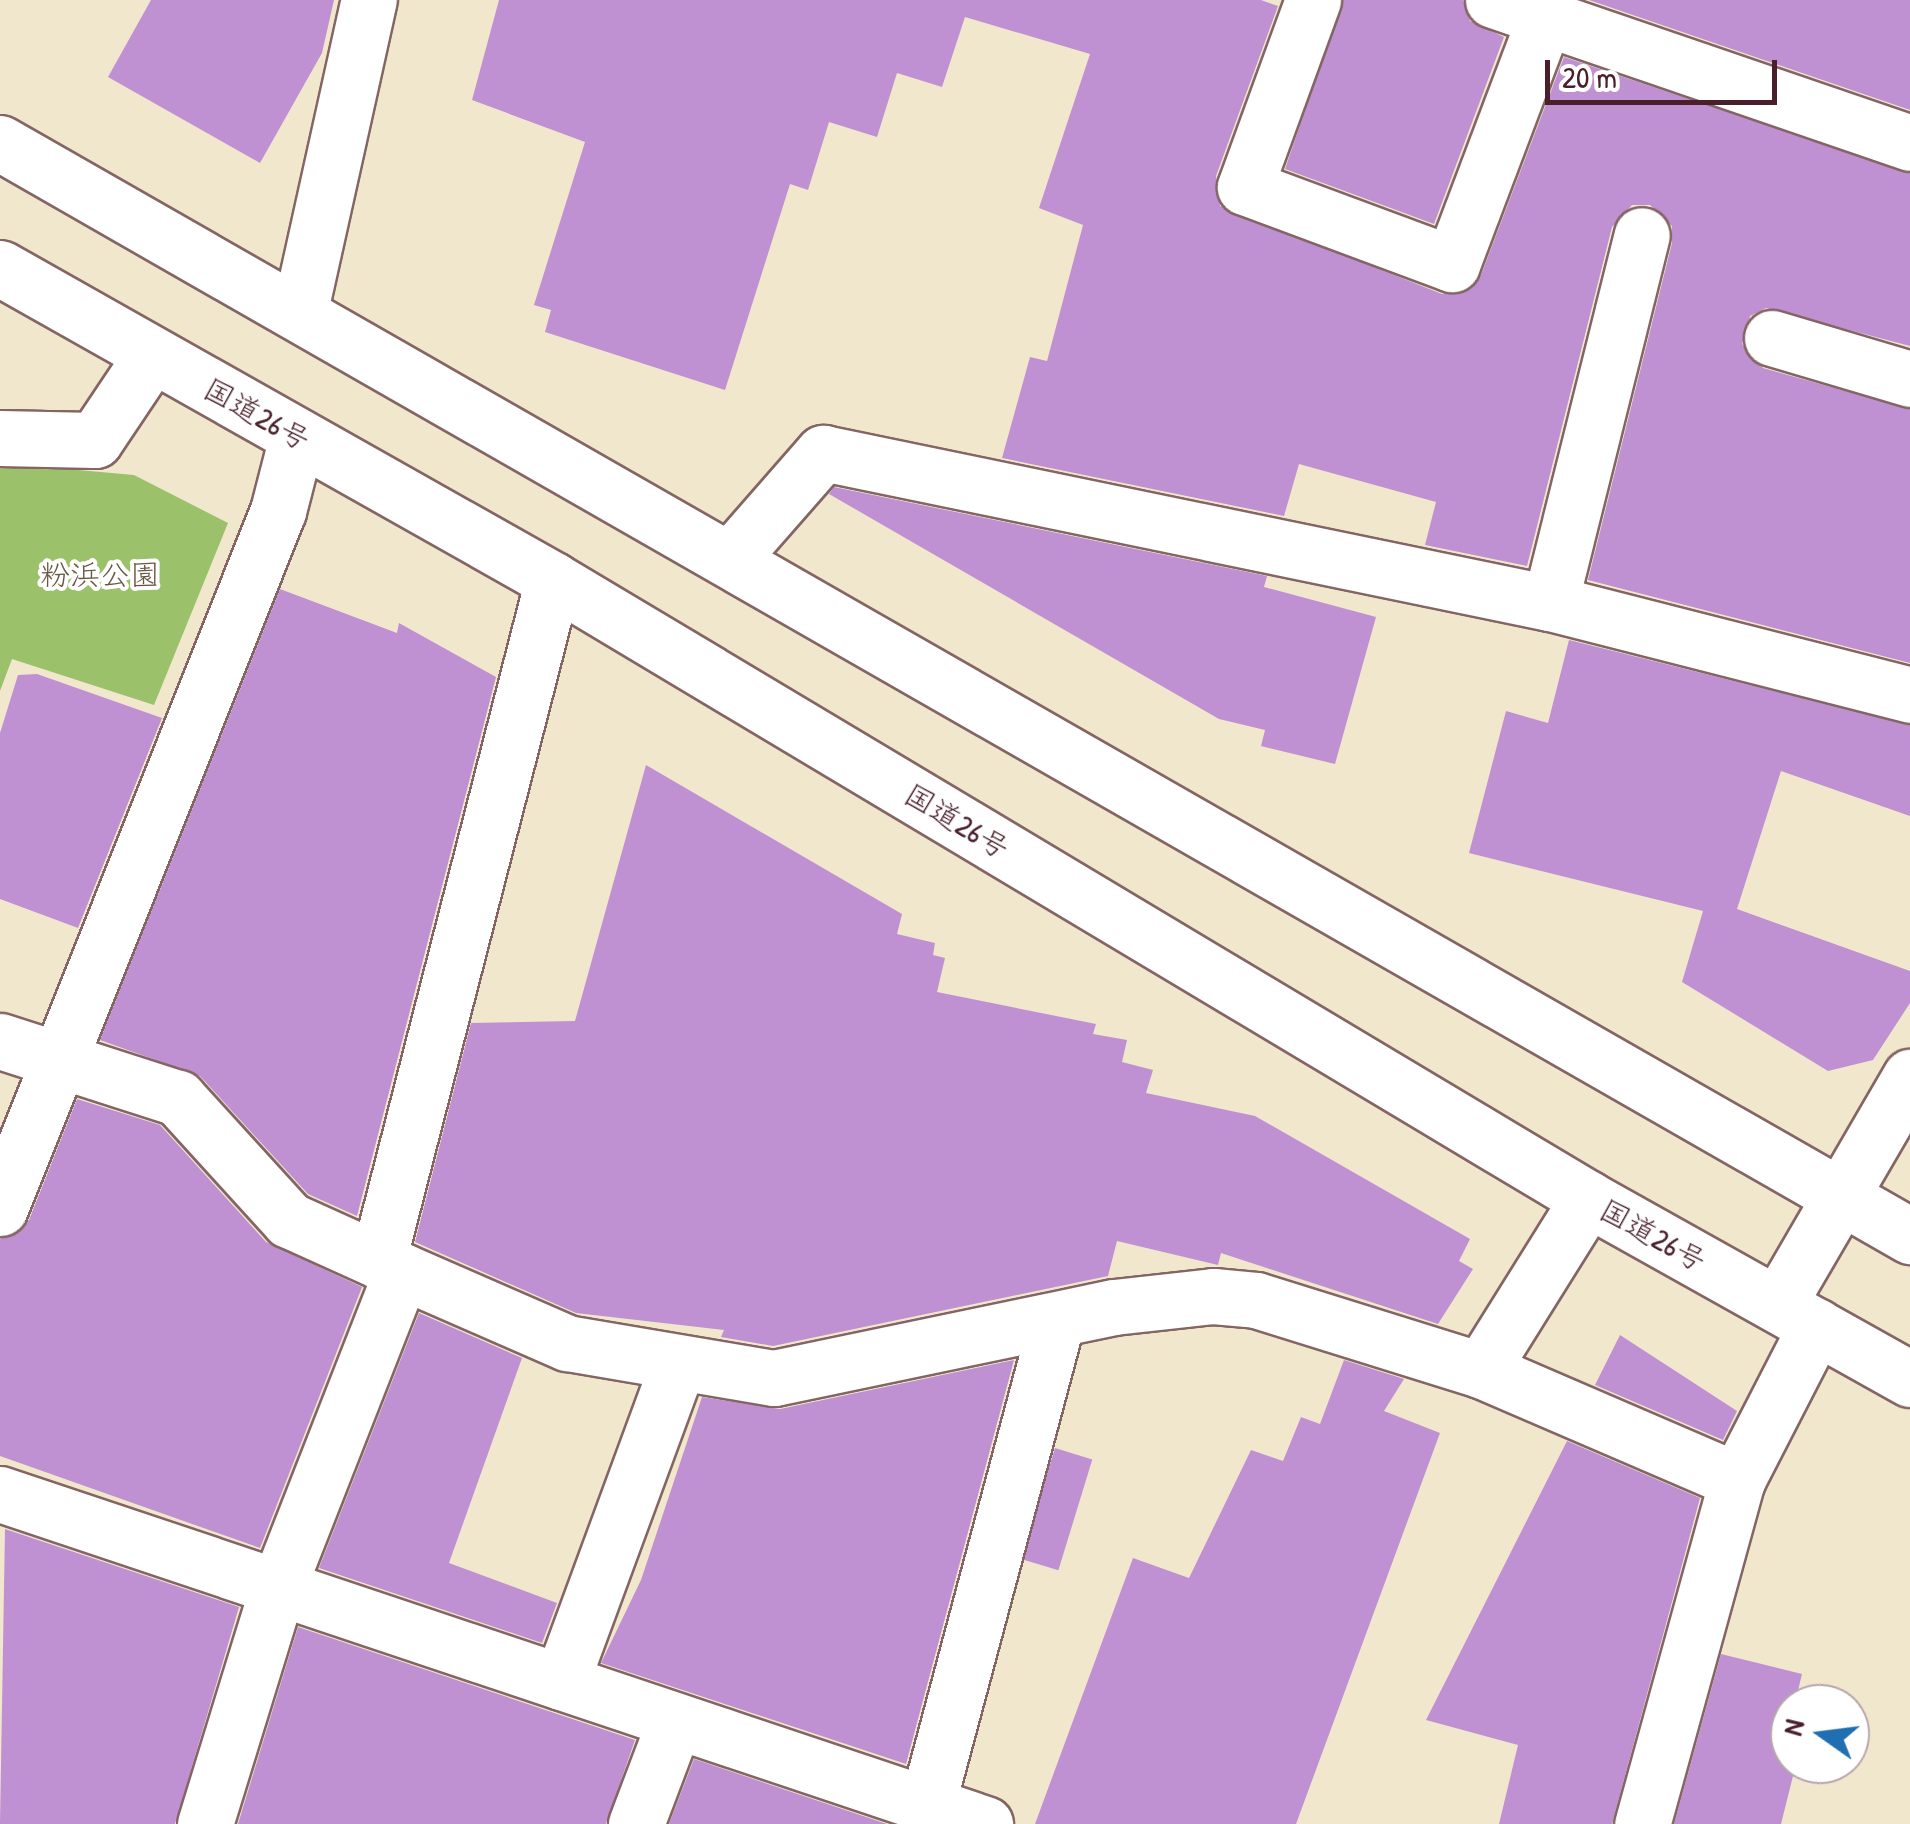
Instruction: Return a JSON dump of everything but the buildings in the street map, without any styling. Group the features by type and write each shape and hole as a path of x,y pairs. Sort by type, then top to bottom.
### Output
{"main road":[{"path":"300,310 369,0"},
{"path":"1312,0 1244,187 1452,264 1545,18"},
{"path":"1493,0 1910,143"},
{"path":"0,143 300,310 1910,1236"},
{"path":"1550,603 1642,235"},
{"name":"国道26号","path":"0,268 553,580 1588,1199 1910,1380"},
{"path":"1772,338 1910,379"},
{"path":"0,438 95,440 152,355"},
{"path":"0,1208 55,1058 278,511 298,437"},
{"path":"731,558 823,453 1550,603 1910,695"},
{"path":"204,1824 278,1588 390,1266 553,580"},
{"path":"0,1041 178,1098 289,1220 567,1343 678,1367 774,1378 1166,1298 1256,1300 1480,1370 1737,1480"},
{"path":"1642,1824 1737,1480 1838,1195 1910,1077"},
{"path":"1480,1370 1588,1199"},
{"path":"927,1805 1058,1320"},
{"path":"560,1682 678,1367"},
{"path":"0,1494 985,1824"},
{"path":"636,1824 675,1722"}],"green space":[{"name":"粉浜公園","path":"0,463 134,475 228,523 154,705 12,659 0,691"}]}
